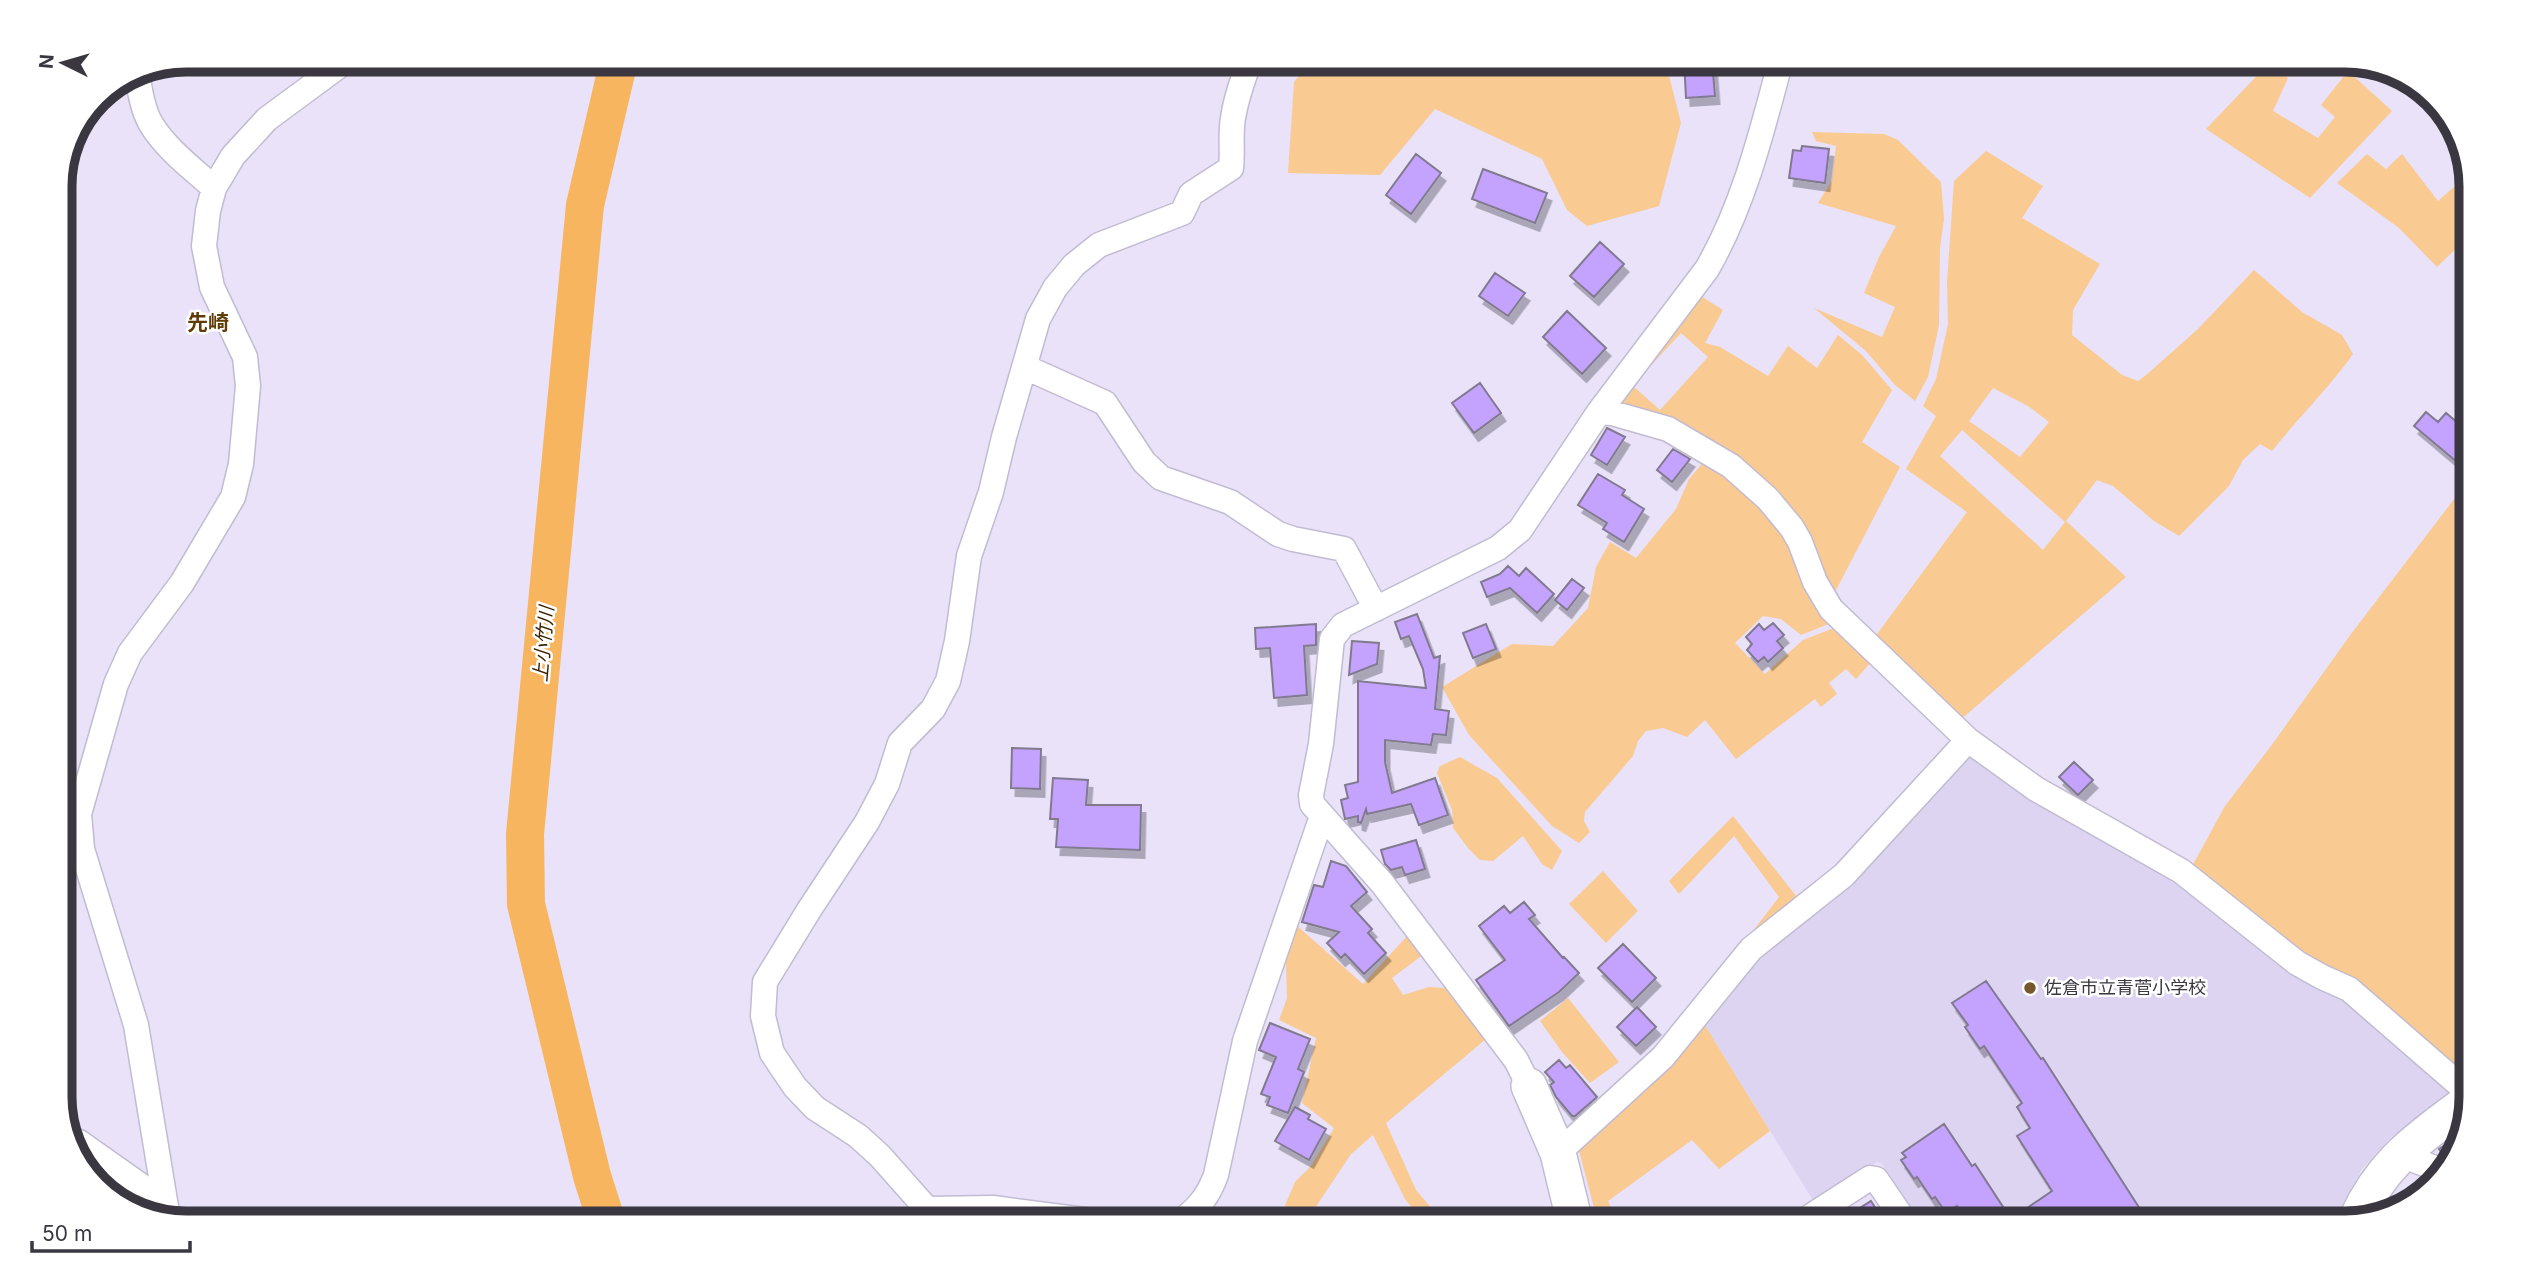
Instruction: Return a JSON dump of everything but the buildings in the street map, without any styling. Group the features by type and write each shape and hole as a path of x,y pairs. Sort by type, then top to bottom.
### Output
{"street":[{"path":"167,1209 136,1025 82,849 79,814 116,684 130,653 182,583 233,497 241,464 248,386 245,357 212,286 204,246 214,188 233,156 267,119 331,72"},
{"path":"924,1211 880,1156 858,1136 815,1108 795,1087 772,1053 763,1016 765,982 808,910 867,822 887,784 900,743 933,709 948,681 957,641 969,556 991,492 1038,319 1055,288 1074,265 1099,245 1182,213 1191,194 1231,168 1232,121 1246,72"},
{"path":"1572,1211 1558,1153 1517,1060 1382,883 1312,804 1332,639 1343,625 1498,548 1520,530 1599,412 1717,252 1740,198 1777,72"},
{"path":"138,83 150,123 175,154 214,188"},
{"path":"1025,367 1105,403 1144,462 1161,478 1230,502 1278,534 1344,549 1376,608"},
{"path":"1599,412 1612,413 1668,429 1731,466 1746,478 1792,527 1815,582 1831,609 1968,740 2036,789 2181,871 2297,963 2349,989 2459,1086"},
{"path":"1558,1153 1663,1057 1751,949 1843,875 1968,740"},
{"path":"1192,1211 1202,1203 1213,1183 1245,1041 1322,816"},
{"path":"2362,1210 2377,1181 2399,1154 2458,1107"},
{"path":"82,1144 148,1190 164,1209"},
{"path":"2399,1154 2435,1168"},
{"path":"1819,1211 1870,1178 1876,1179 1898,1211"},
{"path":"969,1211 993,1208 1016,1211"}],"shaded area":[{"path":"1302,72 1668,72 1681,123 1659,206 1587,226 1567,210 1542,159 1435,109 1380,175 1288,173 1294,82"},
{"path":"2260,72 2280,72 2288,78 2273,111 2318,138 2335,117 2321,105 2347,72 2392,111 2310,198 2206,129"},
{"path":"1812,132 1884,134 1898,140 1941,182 1944,219 1940,248 1939,325 1928,377 1915,401 1895,385 1866,351 1814,308 1882,337 1895,307 1864,293 1896,226 1818,203 1832,181 1836,146 1816,141"},
{"path":"1986,151 2043,186 2022,218 2100,264 2073,310 2072,335 2122,375 2138,381 2145,376 2198,329 2254,270 2302,312 2342,335 2353,354 2272,451 2260,444 2243,460 2229,486 2179,536 2154,521 2113,486 2097,480 2066,521 2126,577 1959,721 1872,641 1967,512 1906,469 1936,416 1923,406 1936,379 1948,324 1947,283 1954,181","holes":["1993,388 2028,406 2049,422 2020,457 1969,421","1962,430 2065,522 2043,550 1940,456"]},
{"path":"2367,154 2386,169 2402,154 2438,201 2459,183 2459,246 2437,267 2399,228 2337,183"},
{"path":"1699,295 1723,310 1705,343 1720,347 1768,376 1788,346 1817,368 1838,335 1862,355 1892,390 1862,442 1900,467 1832,598 1783,508 1615,409 1633,386 1660,410 1708,357 1681,333 1641,376"},
{"path":"1706,459 1764,499 1836,621 1801,635 1781,619 1763,616 1735,643 1765,674 1803,640 1839,626 1873,660 1856,679 1846,669 1829,683 1837,694 1821,707 1815,699 1736,759 1705,720 1687,737 1663,728 1646,731 1638,741 1633,756 1585,812 1584,821 1590,832 1579,843 1552,826 1469,735 1442,687 1512,644 1553,646 1588,608 1596,567 1610,542 1636,558 1676,509 1689,479"},
{"path":"2459,493 2459,1072 2300,957 2190,870 2225,806"},
{"name":"佐倉市立青菅小学校","path":"1965,750 2177,877 2345,994 2451,1084 2450,1094 2390,1138 2362,1169 2339,1211 1914,1211 1882,1164 1877,1162 1814,1202 1701,1019 1757,952"},
{"path":"1460,757 1497,778 1562,851 1552,870 1542,864 1523,836 1493,861 1480,860 1468,848 1453,828 1452,810 1437,773 1440,766"},
{"path":"1733,816 1797,897 1746,940 1779,897 1734,836 1679,894 1669,881"},
{"path":"1603,871 1638,911 1606,943 1569,904"},
{"path":"1295,924 1363,984 1409,934 1424,954 1392,978 1403,995 1429,987 1445,988 1464,1008 1486,1039 1386,1123 1416,1190 1434,1211 1414,1211 1405,1199 1373,1135 1351,1154 1313,1211 1282,1211 1295,1182 1311,1166 1334,1128 1302,1103 1316,1038 1279,1020 1287,998 1286,960"},
{"path":"1568,998 1619,1062 1590,1083 1562,1052 1540,1021"},
{"path":"1701,1019 1770,1131 1719,1169 1692,1140 1608,1201 1613,1211 1595,1211 1577,1143"}],"waterway":[{"name":"上小竹川","path":"603,1211 592,1176 526,904 525,834 585,205 616,72"}],"place":[{"name":"佐倉市立青菅小学校","path":"2030,988"}],"district":[{"name":"先崎","path":"208,323"}]}
